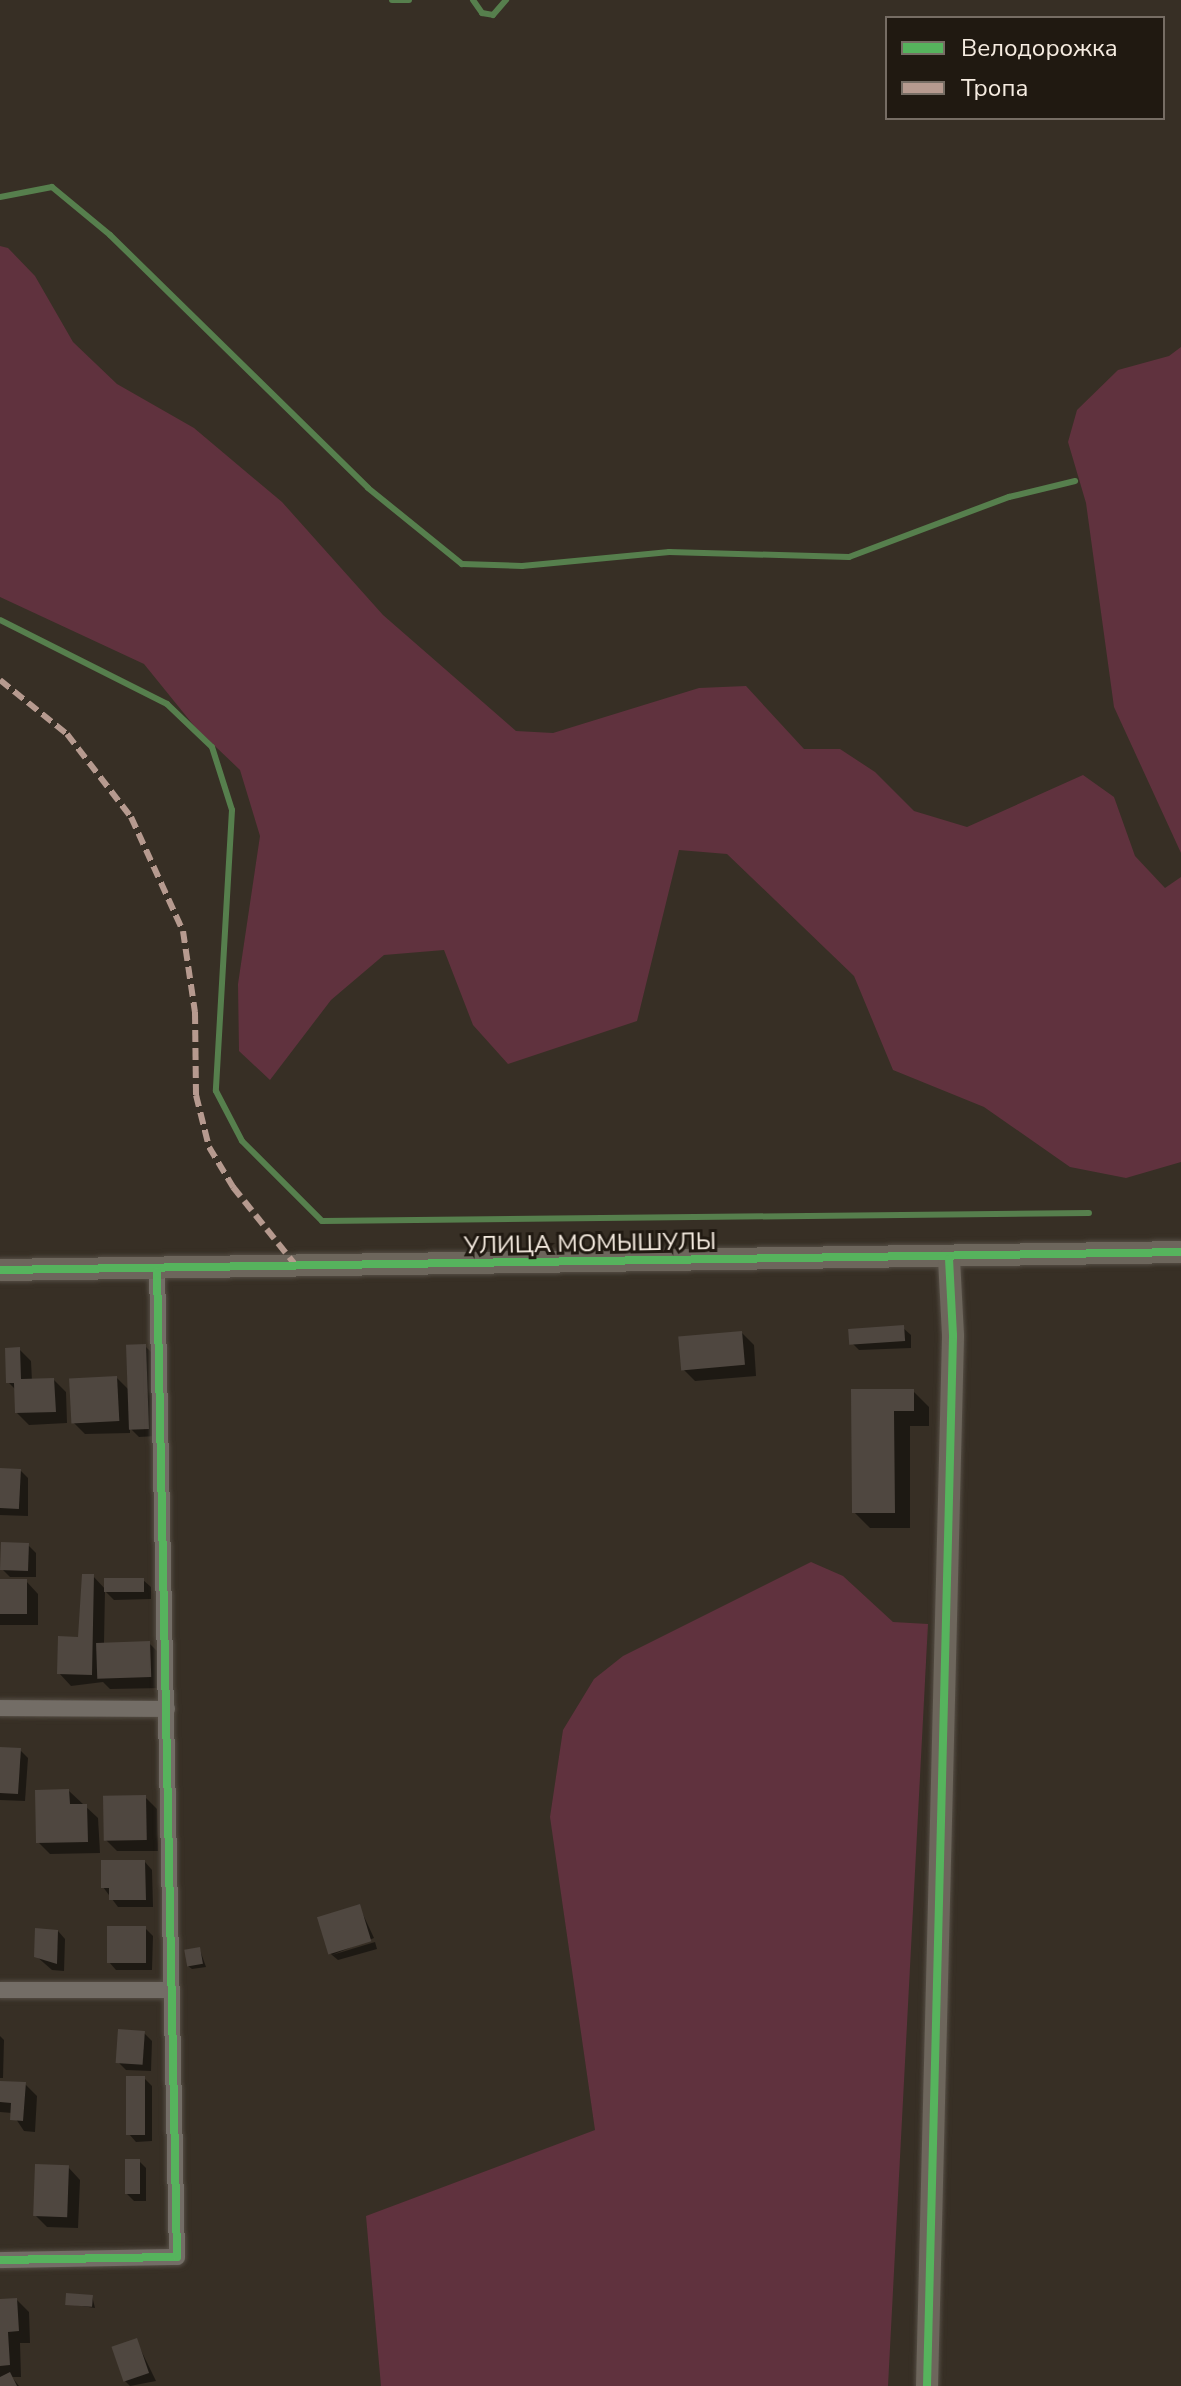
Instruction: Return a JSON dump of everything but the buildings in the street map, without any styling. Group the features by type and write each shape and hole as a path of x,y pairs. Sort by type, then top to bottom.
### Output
{"street":[{"name":"УЛИЦА МОМЫШУЛЫ","path":"0,1270 157,1271 949,1259 1181,1252"},
{"path":"927,2386 953,1335 949,1259"},
{"path":"0,2260 177,2257 157,1271"},
{"path":"0,1708 167,1709"},
{"path":"0,1990 172,1990"}],"shaded area":[{"path":"0,246 8,248 35,276 73,342 117,384 194,428 282,502 383,615 516,731 553,733 699,688 746,686 804,749 840,749 875,772 914,811 967,827 1083,775 1114,797 1135,856 1165,888 1181,877 1181,1162 1126,1178 1070,1167 984,1107 893,1070 854,976 727,854 679,850 637,1021 508,1064 473,1025 444,950 384,955 331,1000 270,1080 239,1051 238,984 260,836 240,770 195,727 144,664 0,597"},
{"path":"1181,347 1181,853 1114,707 1086,503 1068,442 1077,410 1118,370 1169,356"},
{"path":"811,1562 843,1576 893,1622 928,1624 888,2386 381,2386 366,2216 595,2130 550,1817 563,1730 594,1679 623,1656"}],"waterway":[{"path":"392,0 409,0"},
{"path":"473,0 482,13 493,15 506,0"},
{"path":"0,197 52,187 110,235 368,488 462,564 522,566 669,552 849,557 1009,497 1075,481"},
{"path":"0,620 167,704 212,747 232,810 216,1091 242,1141 322,1221 1089,1213"}],"marked path":[{"path":"0,680 67,734 131,817 183,931 195,1012 196,1095 209,1147 233,1187 297,1267"}],"cycle path":[{"path":"0,1270 1181,1252"},
{"path":"927,2386 953,1335 949,1259"},
{"path":"0,2260 177,2257 157,1271"}]}
